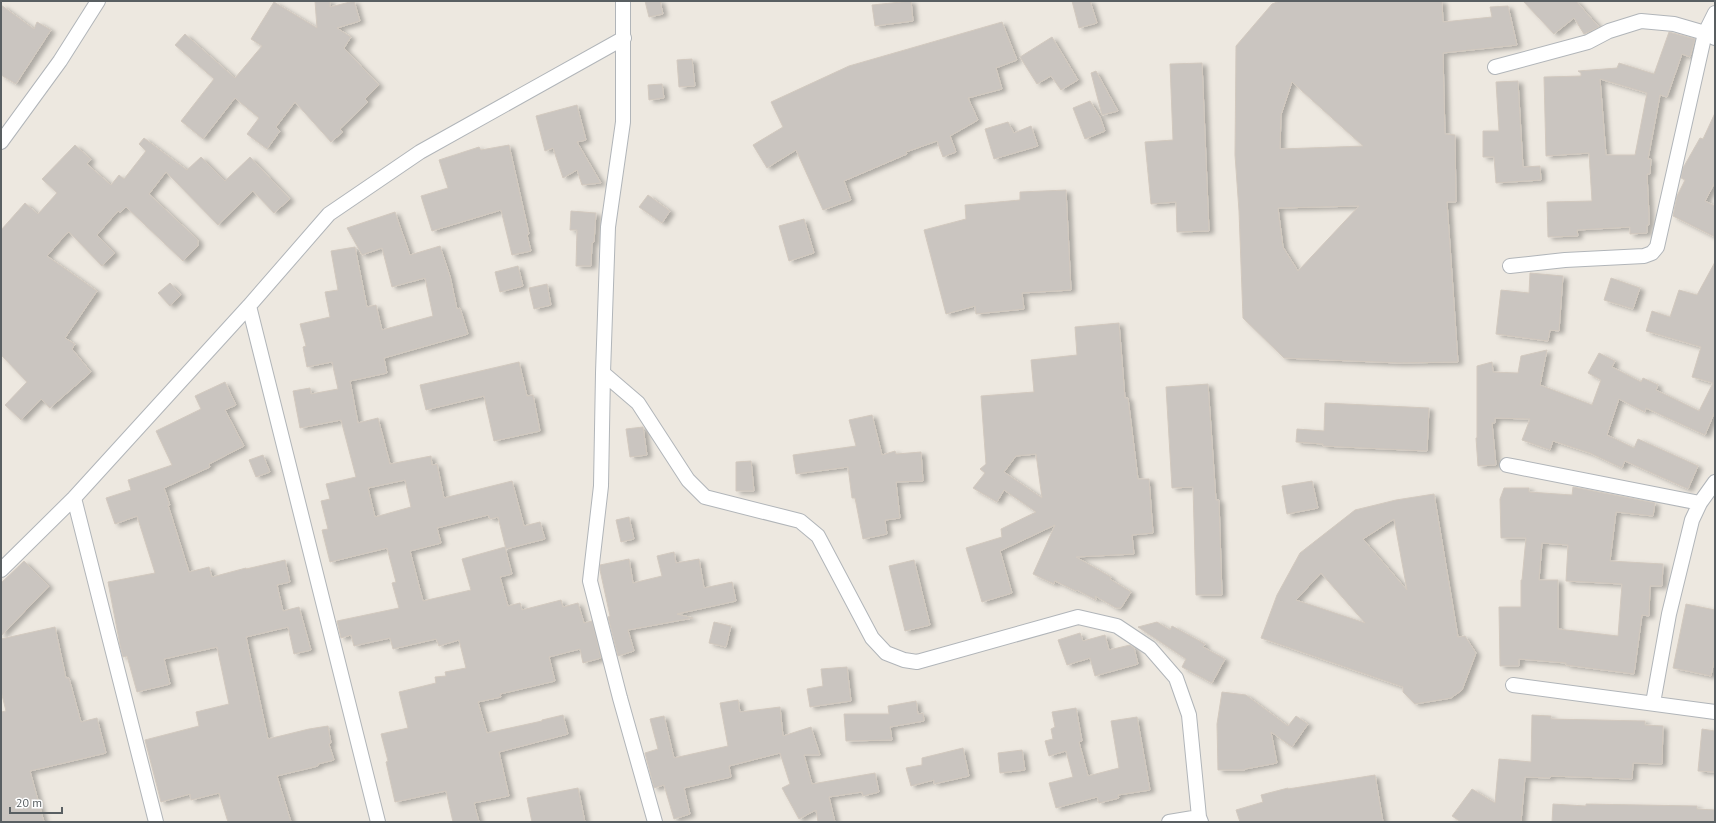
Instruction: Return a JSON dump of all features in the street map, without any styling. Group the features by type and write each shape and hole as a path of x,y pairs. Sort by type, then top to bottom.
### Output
{"street":[{"path":"1,142 60,62 98,1"},
{"path":"623,1 624,38 622,122 608,227 603,373 602,486 590,581 620,698 655,822"},
{"path":"1510,266 1566,260 1644,256 1652,253 1657,247 1715,13"},
{"path":"1495,67 1588,42 1609,31 1641,21 1674,24 1710,36"},
{"path":"1,570 74,498 249,306 329,214 420,152 624,38"},
{"path":"249,306 378,822"},
{"path":"603,373 638,403 688,480 705,497 800,521 818,536 872,638 886,653 904,660 917,662 1078,617 1117,626 1150,648 1176,678 1189,715 1200,819 1169,822"},
{"path":"1507,465 1700,503"},
{"path":"1653,703 1669,614 1692,520 1700,503 1715,482"},
{"path":"74,498 156,822"},
{"path":"1513,684 1715,712"}],"building":[{"path":"315,1 330,1 330,7 354,1 360,21 337,28 351,37 344,48 379,85 365,99 368,102 340,129 343,132 331,142 295,102 276,127 280,131 267,149 247,134 259,118 235,98 203,139 181,121 214,79 175,45 185,34 235,78 262,46 251,39 274,2 317,28"},
{"path":"645,1 660,1 663,14 649,17"},
{"path":"911,1 913,21 875,26 872,5"},
{"path":"1072,1 1090,1 1097,23 1079,28"},
{"path":"1280,1 1442,1 1443,22 1492,17 1490,7 1508,6 1517,45 1443,53 1445,134 1455,135 1456,202 1447,202 1458,362 1399,363 1284,358 1243,318 1239,211 1235,155 1236,46 1272,4","holes":["1292,82 1363,146 1280,149 1281,115","1359,206 1298,271 1283,247 1278,208"]},
{"path":"1523,1 1576,1 1599,27 1584,34 1574,18 1554,34"},
{"path":"1,5 34,29 37,22 51,30 16,84 1,75"},
{"path":"1002,22 1017,60 996,68 1002,89 968,98 978,120 950,136 956,152 943,157 937,141 906,152 907,154 844,181 851,200 823,210 796,150 767,168 753,145 783,127 771,102 849,66"},
{"path":"1669,32 1695,39 1690,57 1682,54 1667,97 1660,95 1648,159 1651,159 1650,174 1647,174 1649,225 1647,225 1647,233 1630,234 1630,227 1577,230 1578,236 1548,237 1547,202 1592,201 1589,153 1546,156 1544,77 1581,76 1581,73 1578,71 1617,68 1619,63 1654,74","holes":["1600,79 1647,93 1635,155 1606,155"]},
{"path":"1052,37 1078,80 1061,90 1051,76 1037,84 1020,57"},
{"path":"692,59 695,86 679,87 677,60"},
{"path":"1202,63 1209,231 1177,232 1176,202 1151,204 1145,142 1173,140 1170,64"},
{"path":"1096,71 1118,111 1102,115 1091,73"},
{"path":"1518,81 1523,167 1540,166 1541,180 1496,183 1494,157 1483,157 1483,131 1499,131 1496,82"},
{"path":"662,84 664,98 649,100 648,85"},
{"path":"1090,101 1100,117 1105,131 1085,139 1073,108"},
{"path":"577,105 586,140 577,142 601,183 582,185 577,170 563,178 553,148 545,151 536,116"},
{"path":"1715,113 1715,182 1705,201 1715,206 1715,237 1673,216 1677,196 1685,180 1681,178 1683,168 1700,138 1703,139"},
{"path":"1008,122 1014,133 1031,126 1038,146 994,159 985,129"},
{"path":"144,138 187,170 201,157 225,181 250,157 290,199 274,213 253,191 218,225 166,172 149,194 198,240 198,246 183,261 126,207 120,213 118,211 97,235 115,253 102,266 69,232 66,234 47,256 97,291 65,338 75,344 72,349 91,372 50,408 41,399 21,420 5,405 27,382 1,355 1,230 25,203 38,214 57,193 42,179 75,145 91,159 87,164 111,185 119,175 124,179 146,151 139,144"},
{"path":"509,145 529,234 527,235 531,251 512,255 501,210 432,231 421,196 448,188 439,160 479,147 481,150"},
{"path":"1066,190 1071,290 1022,293 1024,309 976,314 975,306 946,314 924,230 966,219 965,205 1020,200 1020,192"},
{"path":"648,195 670,211 662,223 639,207"},
{"path":"571,211 596,213 591,266 576,266 577,230 570,230"},
{"path":"395,212 410,255 440,246 450,276 457,309 460,308 468,334 384,358 387,373 350,381 358,423 378,418 390,464 431,456 432,465 437,464 444,498 512,481 524,526 540,522 545,539 506,549 498,517 490,519 488,515 437,528 441,543 410,551 423,601 471,590 462,559 505,547 512,574 500,577 508,606 520,603 522,610 561,600 563,607 578,603 584,623 592,621 601,658 583,663 580,649 549,657 555,681 500,694 501,697 478,702 487,733 563,715 568,734 499,752 509,796 474,803 479,822 453,822 446,791 395,802 386,762 388,761 381,734 408,728 399,692 436,683 435,677 446,676 445,672 466,668 459,640 439,646 436,639 393,649 390,638 354,646 351,635 341,638 337,621 399,608 392,583 396,582 387,548 330,562 322,530 328,529 321,501 330,499 326,484 356,477 341,420 300,428 293,391 310,388 311,394 338,389 332,362 307,367 303,347 306,346 300,324 330,317 325,292 338,290 331,251 355,247 367,307 376,305 382,330 433,316 425,278 392,287 382,248 362,255 347,228","holes":["405,480 411,507 375,517 368,488"]},
{"path":"804,219 814,253 789,261 779,226"},
{"path":"1715,262 1715,411 1705,435 1646,408 1645,412 1619,399 1607,435 1634,448 1638,439 1698,466 1688,489 1625,461 1622,468 1590,453 1553,441 1550,450 1522,440 1530,419 1495,418 1495,423 1492,423 1496,465 1478,466 1476,438 1477,366 1492,362 1493,372 1518,373 1521,356 1547,350 1540,385 1592,405 1601,380 1588,373 1599,353 1615,361 1612,367 1641,382 1643,378 1658,385 1656,390 1699,411 1713,383 1692,377 1701,347 1646,331 1652,311 1670,317 1679,290 1697,295"},
{"path":"518,266 523,286 500,292 495,272"},
{"path":"1530,273 1563,276 1559,331 1550,330 1548,341 1496,334 1501,290 1529,293"},
{"path":"1611,278 1640,288 1633,309 1604,300"},
{"path":"170,283 181,295 170,306 158,293"},
{"path":"547,284 551,305 534,309 529,288"},
{"path":"1119,323 1125,398 1128,398 1138,479 1149,479 1153,533 1132,535 1134,554 1076,557 1111,577 1110,579 1131,592 1121,608 1116,608 1095,596 1096,600 1077,590 1076,591 1055,581 1054,584 1033,574 1055,525 1000,551 1012,593 982,602 966,548 1002,537 1001,529 1036,512 1004,490 997,502 973,488 985,473 980,469 986,464 981,396 1034,392 1031,360 1077,355 1075,327","holes":["1036,454 1042,498 1004,472 1016,456"]},
{"path":"519,362 527,396 533,395 540,431 494,441 484,396 426,410 420,385"},
{"path":"225,382 236,405 225,410 244,446 209,464 210,467 164,488 189,572 209,567 212,577 285,560 290,582 277,585 283,611 299,607 311,650 294,654 288,627 246,637 268,739 328,726 331,743 329,744 334,760 318,764 318,766 277,776 291,822 228,822 219,793 191,800 190,794 161,802 145,740 199,726 196,712 229,704 217,647 164,659 170,684 137,692 127,656 123,657 108,582 155,573 137,516 115,524 106,498 131,490 128,480 172,465 156,431 201,409 195,396"},
{"path":"1208,384 1216,500 1219,500 1222,595 1196,595 1193,487 1172,488 1166,387"},
{"path":"1325,403 1429,408 1427,451 1323,446 1323,444 1296,442 1297,429 1324,431"},
{"path":"872,415 882,455 895,451 896,454 921,452 923,481 896,482 900,518 885,520 887,534 863,539 855,498 852,498 848,467 796,474 793,455 856,446 849,420"},
{"path":"643,427 647,455 630,457 626,429"},
{"path":"263,455 270,472 256,477 249,460"},
{"path":"751,461 754,491 736,491 736,462"},
{"path":"1312,481 1318,508 1287,514 1282,486"},
{"path":"1573,487 1655,503 1653,516 1616,512 1610,561 1663,564 1662,586 1650,586 1649,616 1642,615 1634,674 1566,665 1566,663 1519,659 1519,666 1500,666 1499,607 1521,607 1521,580 1526,538 1501,538 1500,499 1504,488 1529,488 1529,492 1572,495","holes":["1542,543 1568,545 1566,581 1622,584 1618,636 1558,629 1558,580 1539,580"]},
{"path":"1434,494 1458,637 1465,636 1476,653 1462,690 1451,698 1415,704 1403,692 1403,687 1261,638 1277,595 1300,553 1355,510 1396,500","holes":["1394,519 1407,590 1363,539","1321,573 1365,623 1296,600"]},
{"path":"629,517 634,539 621,542 616,520"},
{"path":"674,552 676,563 699,559 704,588 732,582 736,601 677,614 693,618 628,630 634,651 618,656 608,617 610,616 600,565 629,559 633,583 662,576 657,556"},
{"path":"914,560 930,625 905,631 889,566"},
{"path":"24,561 49,586 1,636 1,583"},
{"path":"1686,604 1715,610 1715,656 1711,676 1673,668"},
{"path":"714,622 731,626 726,647 709,643"},
{"path":"1157,622 1170,630 1172,626 1205,644 1203,647 1225,659 1212,683 1182,667 1186,659 1138,627"},
{"path":"55,627 66,678 69,678 81,722 97,718 106,753 30,771 44,822 1,822 1,712 6,711 1,691 1,639"},
{"path":"1080,633 1083,641 1105,635 1109,650 1130,645 1134,648 1138,664 1095,676 1090,658 1067,665 1058,640"},
{"path":"847,667 851,701 810,707 807,689 823,686 821,669"},
{"path":"1222,692 1246,695 1288,726 1296,716 1308,724 1292,747 1271,732 1277,763 1245,770 1218,770 1217,724"},
{"path":"738,700 740,712 780,707 783,736 811,727 820,755 804,755 812,784 875,773 879,792 863,796 862,792 829,797 835,822 818,822 816,810 799,819 782,788 790,784 780,753 729,766 731,777 684,788 690,814 674,819 664,785 654,788 645,753 658,749 650,719 664,716 674,758 728,746 720,703"},
{"path":"916,701 918,714 923,713 924,721 890,727 892,740 846,741 844,714 889,714 888,706"},
{"path":"1076,708 1082,741 1079,742 1088,776 1119,768 1111,721 1137,717 1150,790 1118,795 1119,798 1099,803 1097,797 1056,808 1049,783 1073,777 1066,751 1049,756 1045,741 1053,739 1051,729 1055,727 1052,712"},
{"path":"1532,715 1551,716 1551,719 1645,721 1645,725 1663,726 1662,764 1633,763 1632,779 1551,776 1550,778 1525,777 1521,822 1461,822 1452,816 1472,789 1495,803 1499,759 1531,762"},
{"path":"1702,729 1715,731 1715,772 1698,771"},
{"path":"963,748 969,776 934,784 934,780 911,786 906,768 922,765 922,758"},
{"path":"1022,750 1025,770 1000,773 998,753"},
{"path":"1375,775 1383,822 1240,822 1236,810 1263,802 1261,795 1288,788"},
{"path":"578,788 585,822 532,822 527,798"},
{"path":"1553,804 1586,806 1586,804 1697,806 1697,809 1715,810 1715,822 1552,822"}]}
